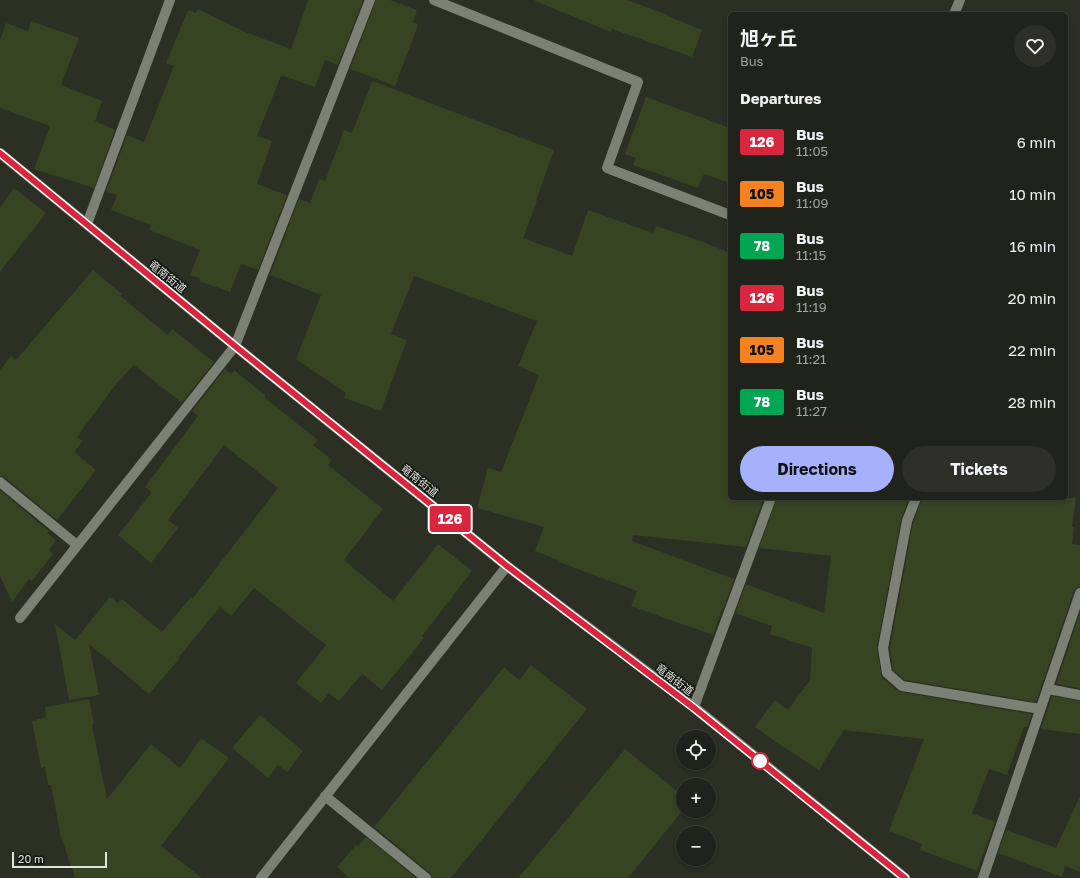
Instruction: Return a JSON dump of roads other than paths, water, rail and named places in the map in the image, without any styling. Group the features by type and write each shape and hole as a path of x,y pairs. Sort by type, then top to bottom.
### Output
{"street":[{"path":"87,224 170,0"},
{"path":"20,618 235,346 370,0"},
{"path":"434,0 638,82 607,168 728,214"},
{"path":"955,12 960,0"},
{"name":"竜南街道","path":"0,153 235,346 507,566 694,708 905,878"},
{"path":"0,482 77,545"},
{"path":"694,708 770,500"},
{"path":"915,500 907,521 883,648 887,673 902,686 1040,710"},
{"path":"260,878 507,566"},
{"path":"983,878 1080,593"},
{"path":"1048,689 1080,695"},
{"path":"325,796 426,878"}]}
